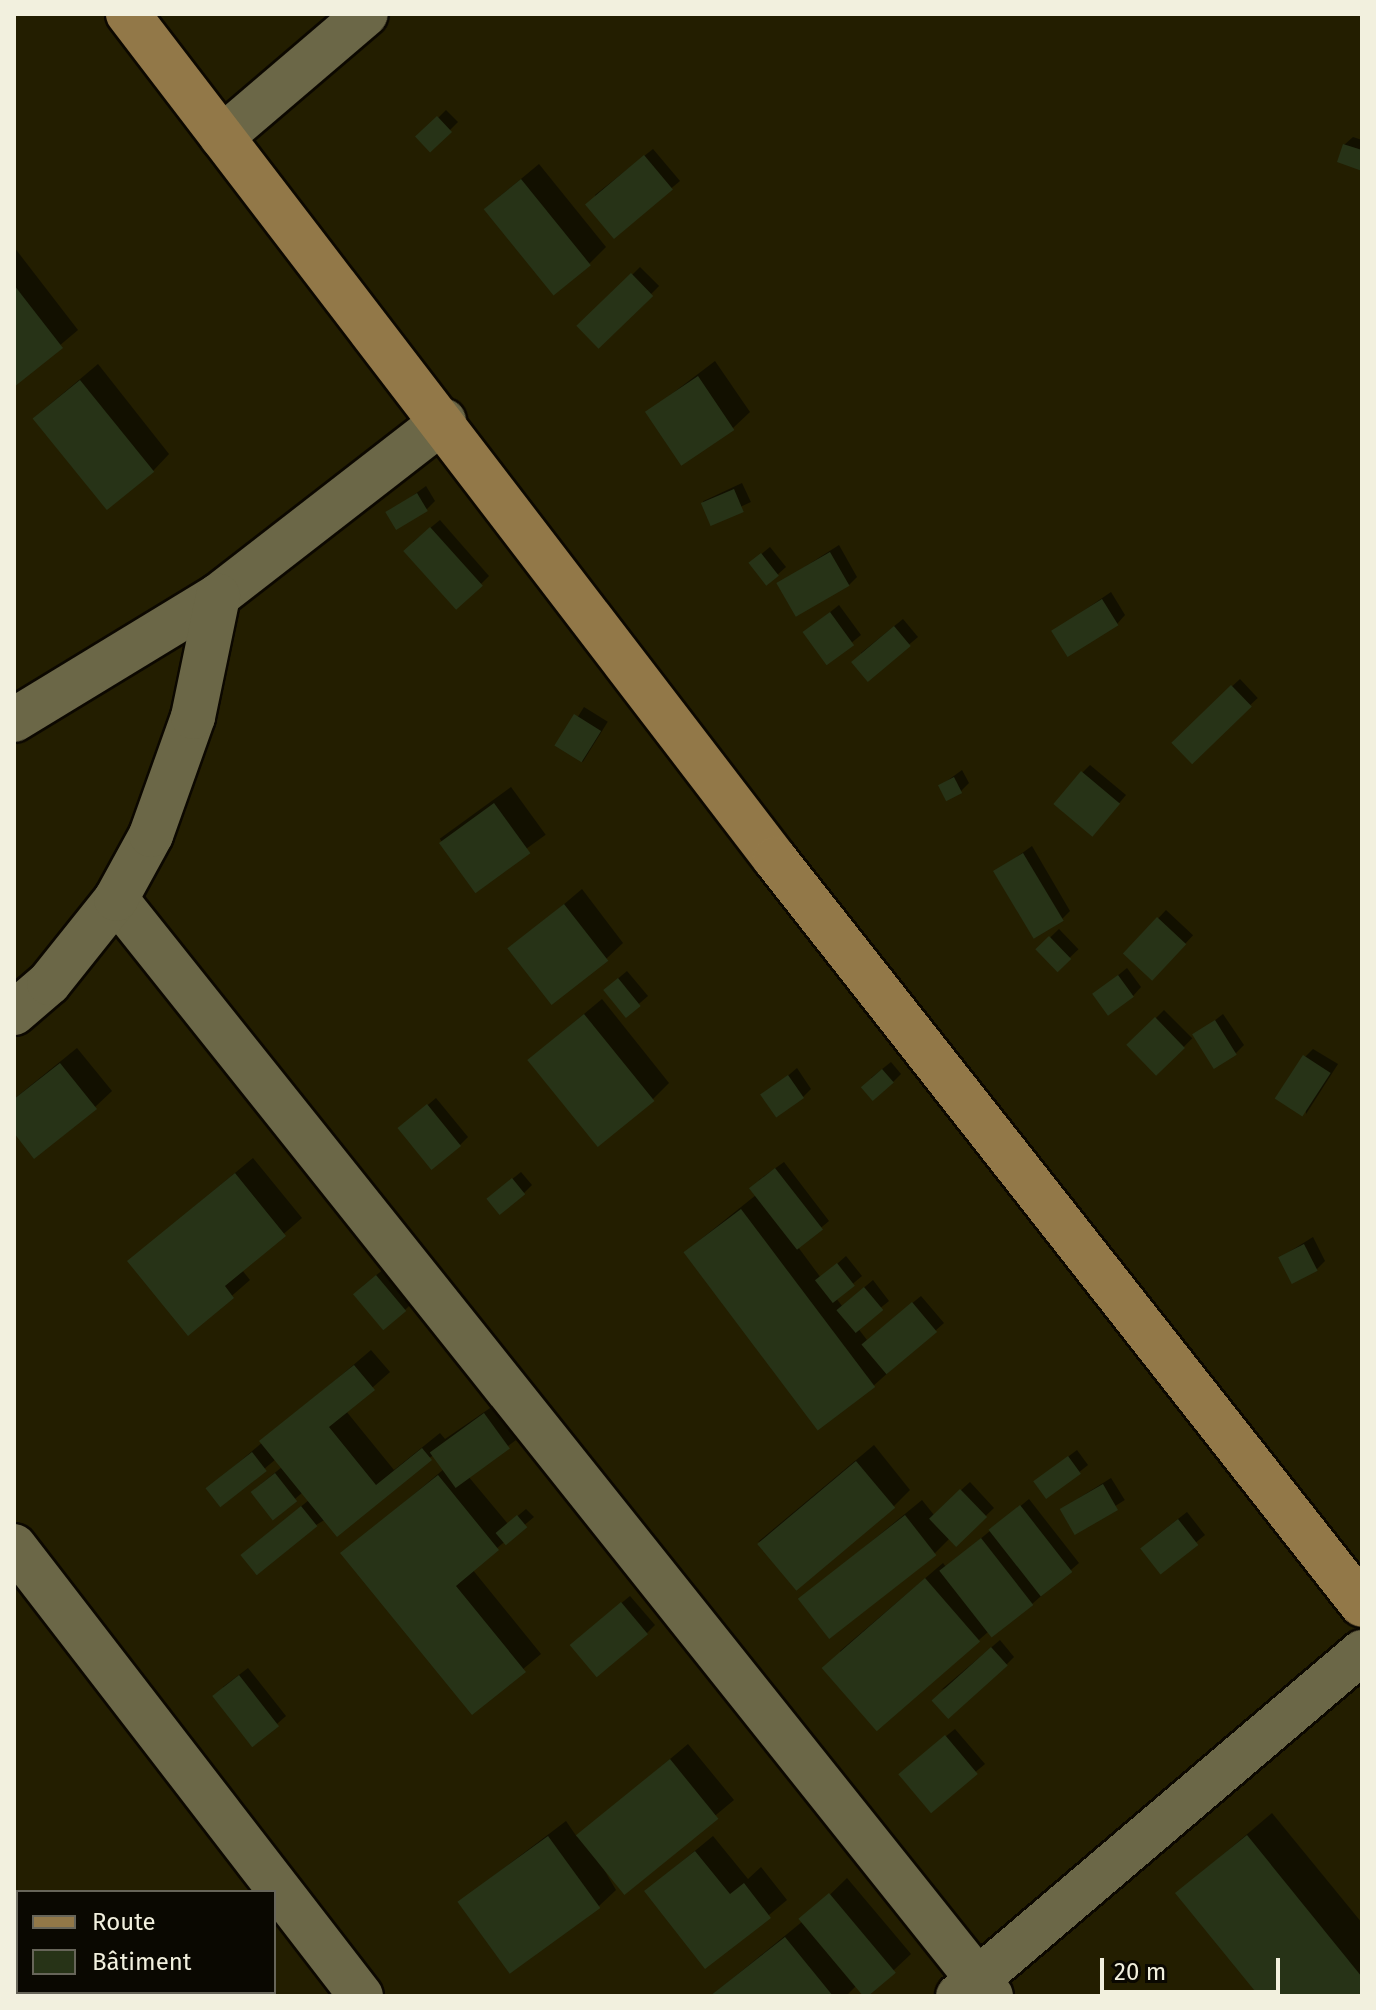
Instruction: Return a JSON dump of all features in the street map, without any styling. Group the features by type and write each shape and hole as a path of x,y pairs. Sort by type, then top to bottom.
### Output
{"main road":[{"path":"128,14 444,421 775,859 1362,1605"}],"street":[{"path":"222,137 366,14"},
{"path":"14,720 218,596 444,421"},
{"path":"14,1013 49,983 116,899 151,835 193,717 218,596"},
{"path":"116,899 975,1991 1362,1652"},
{"path":"14,1546 361,1996"}],"building":[{"path":"437,116 452,132 430,153 415,136"},
{"path":"1343,144 1362,150 1362,171 1337,162"},
{"path":"644,155 673,189 614,239 585,204"},
{"path":"521,179 591,265 554,295 484,209"},
{"path":"631,273 653,296 599,349 576,326"},
{"path":"14,285 63,348 14,387"},
{"path":"698,376 734,430 681,466 645,412"},
{"path":"80,380 154,472 107,510 33,418"},
{"path":"734,489 744,512 711,526 701,503"},
{"path":"417,493 428,511 396,530 385,512"},
{"path":"430,527 483,586 456,610 403,551"},
{"path":"830,552 850,586 796,617 776,583"},
{"path":"761,553 779,576 766,586 748,563"},
{"path":"1102,599 1118,625 1068,657 1051,631"},
{"path":"830,612 854,645 827,665 802,632"},
{"path":"894,626 911,646 868,682 851,662"},
{"path":"1231,685 1252,707 1192,764 1171,743"},
{"path":"574,714 601,731 582,762 554,745"},
{"path":"1081,771 1120,804 1092,837 1053,804"},
{"path":"954,777 962,793 946,801 938,785"},
{"path":"494,803 530,853 475,893 439,843"},
{"path":"1023,853 1064,921 1034,939 993,871"},
{"path":"564,904 608,961 552,1005 507,948"},
{"path":"1157,917 1186,944 1152,981 1123,954"},
{"path":"1049,936 1071,959 1058,972 1035,949"},
{"path":"1118,975 1134,997 1108,1016 1092,994"},
{"path":"618,978 641,1006 626,1018 603,990"},
{"path":"584,1014 654,1101 598,1147 527,1060"},
{"path":"1155,1017 1185,1048 1156,1076 1126,1045"},
{"path":"1215,1020 1237,1055 1214,1069 1192,1034"},
{"path":"1303,1055 1331,1073 1302,1117 1275,1099"},
{"path":"60,1063 97,1109 34,1159 14,1133 14,1099"},
{"path":"882,1069 894,1083 873,1101 861,1087"},
{"path":"788,1075 804,1098 776,1117 760,1095"},
{"path":"427,1104 461,1146 431,1170 397,1128"},
{"path":"775,1168 823,1229 797,1250 749,1188"},
{"path":"235,1173 286,1236 225,1286 234,1298 188,1336 127,1261"},
{"path":"512,1178 525,1194 500,1215 486,1199"},
{"path":"741,1209 875,1387 818,1430 683,1252"},
{"path":"1304,1244 1318,1271 1292,1284 1278,1257"},
{"path":"837,1263 855,1286 833,1303 815,1280"},
{"path":"376,1275 406,1311 383,1330 353,1294"},
{"path":"864,1287 883,1310 856,1333 836,1310"},
{"path":"912,1302 937,1332 887,1374 861,1344"},
{"path":"354,1365 375,1390 329,1427 376,1485 422,1448 432,1460 337,1537 259,1441"},
{"path":"484,1413 510,1449 456,1488 430,1452"},
{"path":"252,1452 267,1471 220,1507 206,1488"},
{"path":"1068,1456 1081,1474 1046,1499 1033,1481"},
{"path":"856,1461 895,1508 796,1591 757,1544"},
{"path":"275,1473 297,1501 273,1520 251,1492"},
{"path":"438,1475 499,1550 456,1586 526,1672 472,1715 340,1553"},
{"path":"1103,1484 1118,1510 1075,1535 1060,1509"},
{"path":"960,1489 987,1517 956,1547 929,1519"},
{"path":"1020,1505 1072,1572 1041,1597 988,1530"},
{"path":"301,1506 317,1526 257,1575 240,1555"},
{"path":"517,1515 527,1527 506,1545 496,1533"},
{"path":"905,1515 936,1555 829,1639 798,1599"},
{"path":"1178,1519 1198,1545 1160,1575 1140,1549"},
{"path":"981,1538 1033,1605 992,1638 939,1571"},
{"path":"925,1578 980,1641 877,1731 822,1668"},
{"path":"621,1602 648,1634 597,1677 570,1645"},
{"path":"991,1647 1008,1666 948,1719 932,1701"},
{"path":"239,1675 279,1726 252,1747 212,1696"},
{"path":"945,1735 978,1774 931,1813 898,1774"},
{"path":"670,1759 718,1819 624,1895 576,1835"},
{"path":"1247,1835 1362,1977 1362,1996 1259,1996 1175,1893"},
{"path":"548,1836 600,1908 510,1974 457,1902"},
{"path":"695,1851 730,1894 744,1883 771,1918 705,1969 644,1891"},
{"path":"829,1893 896,1973 868,1996 863,1996 798,1919"},
{"path":"785,1937 833,1996 710,1996"}]}
